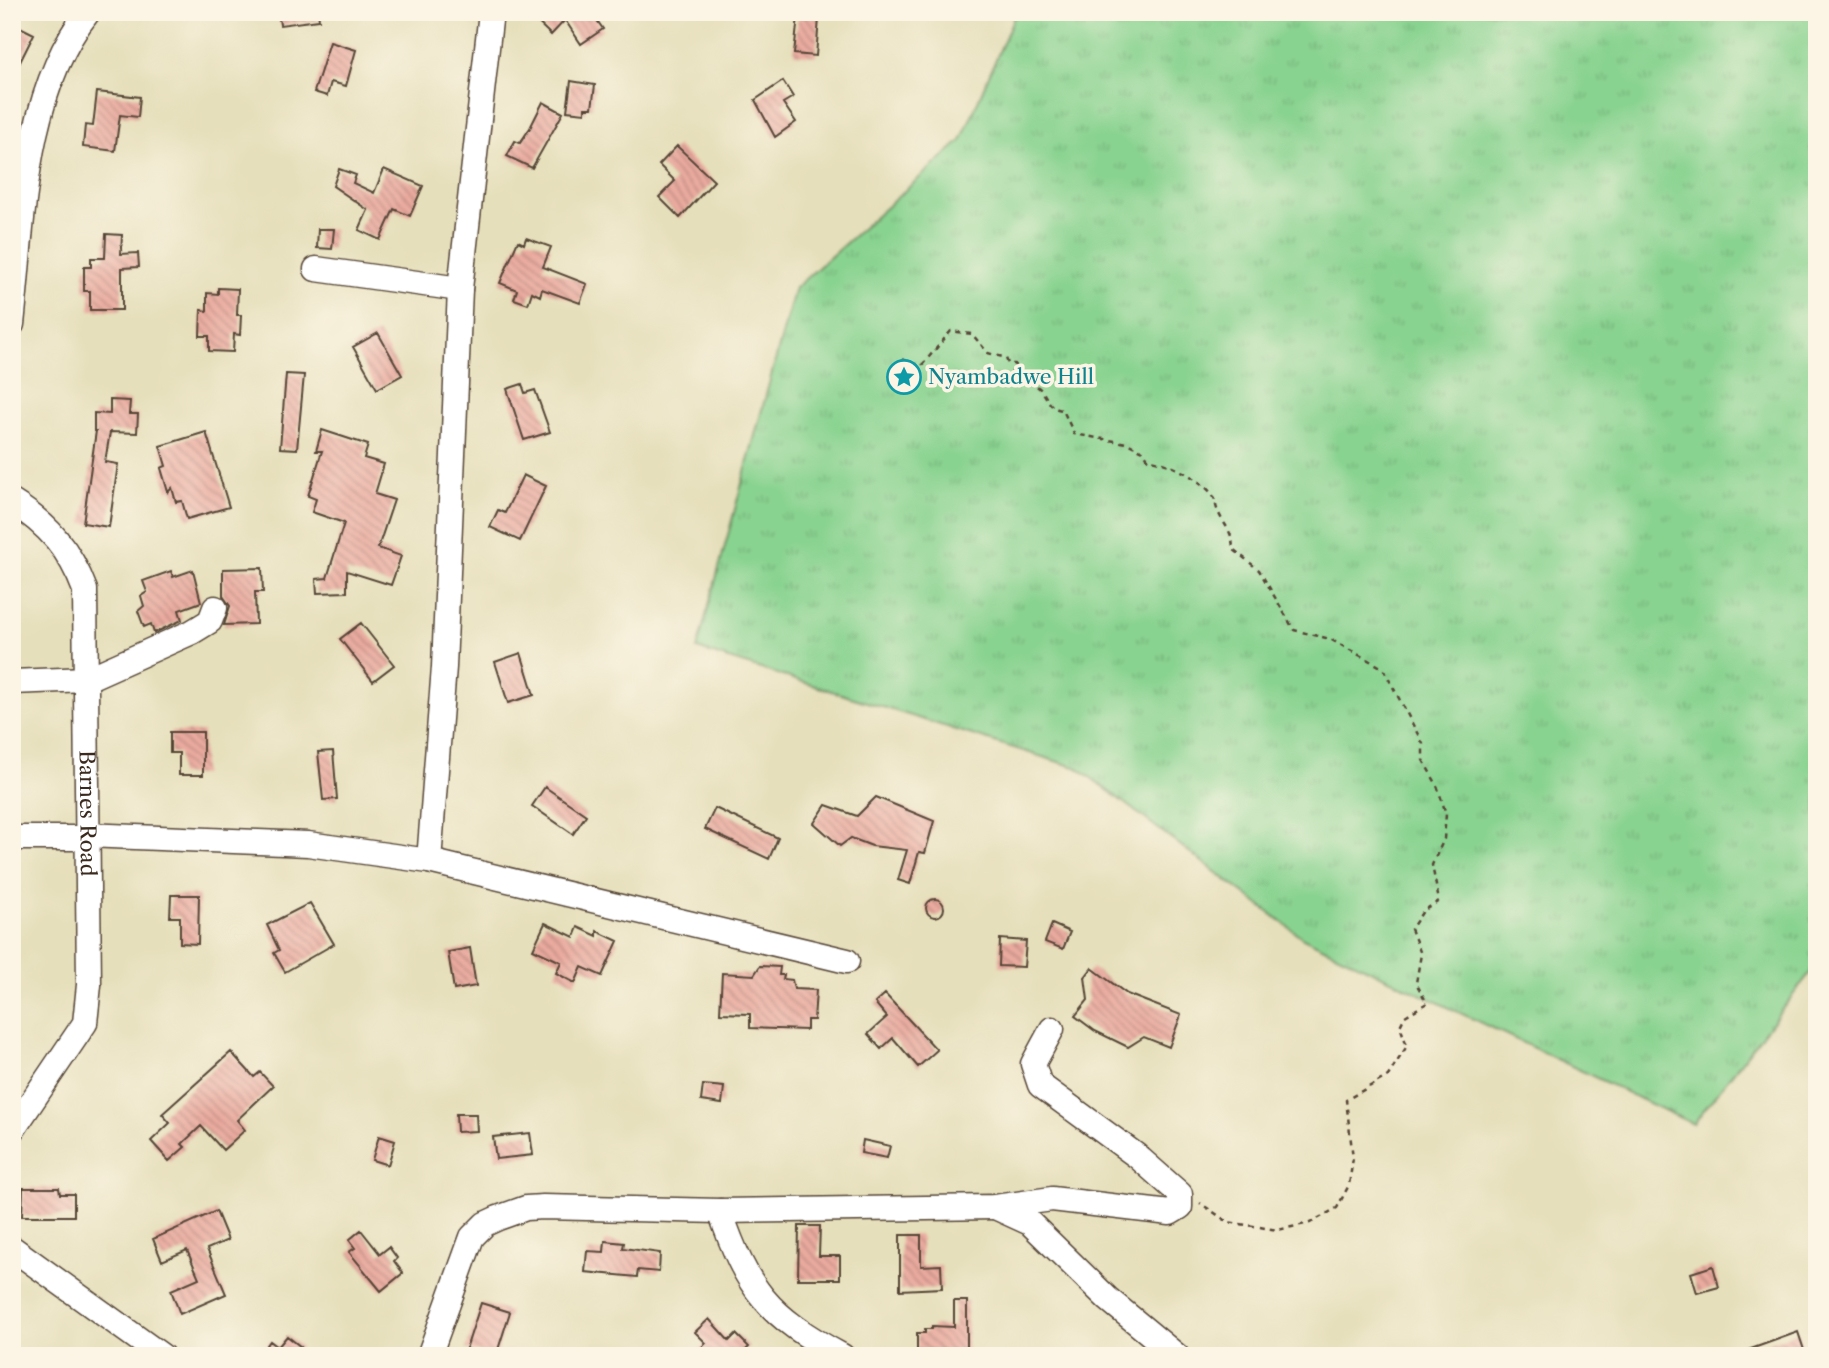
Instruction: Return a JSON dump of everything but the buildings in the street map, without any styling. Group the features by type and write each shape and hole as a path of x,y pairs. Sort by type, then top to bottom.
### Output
{"street":[{"path":"12,324 16,247 40,111 57,64 88,12"},
{"path":"429,861 444,667 460,289 491,12"},
{"path":"316,269 460,289"},
{"name":"Barnes Road","path":"12,502 49,528 75,564 85,590 89,985 85,1023 12,1131"},
{"path":"12,682 87,679 192,632 210,621 215,608"},
{"path":"12,838 86,837 308,844 429,861 846,961"},
{"path":"429,1356 472,1237 485,1224 526,1208 720,1211 995,1207 1052,1199 1170,1213 1180,1207 1180,1194 1137,1156 1040,1085 1033,1064 1052,1029"},
{"path":"995,1207 1030,1223 1108,1299 1177,1356"},
{"path":"720,1211 738,1263 761,1297 814,1341 842,1356"},
{"path":"12,1248 162,1356"}],"path":[{"path":"903,359 911,364 923,364 951,331 972,334 988,353 1006,358 1008,364 1015,364 1012,372 1041,389 1046,400 1056,410 1063,410 1074,434 1128,443 1143,451 1150,460 1165,462 1204,487 1214,496 1217,511 1232,532 1233,550 1259,570 1294,629 1330,639 1383,668 1423,744 1423,760 1437,785 1446,814 1444,839 1432,865 1438,901 1423,911 1411,929 1422,954 1416,983 1427,1003 1405,1016 1400,1026 1407,1046 1388,1076 1346,1100 1353,1158 1349,1185 1338,1208 1310,1223 1278,1230 1228,1222 1208,1206 1180,1194"}],"green space":[{"path":"1016,12 1817,12 1817,964 1693,1124 1303,938 1078,768 697,649 795,288 961,141"}],"place":[{"name":"Nyambadwe Hill","path":"904,377"}]}
